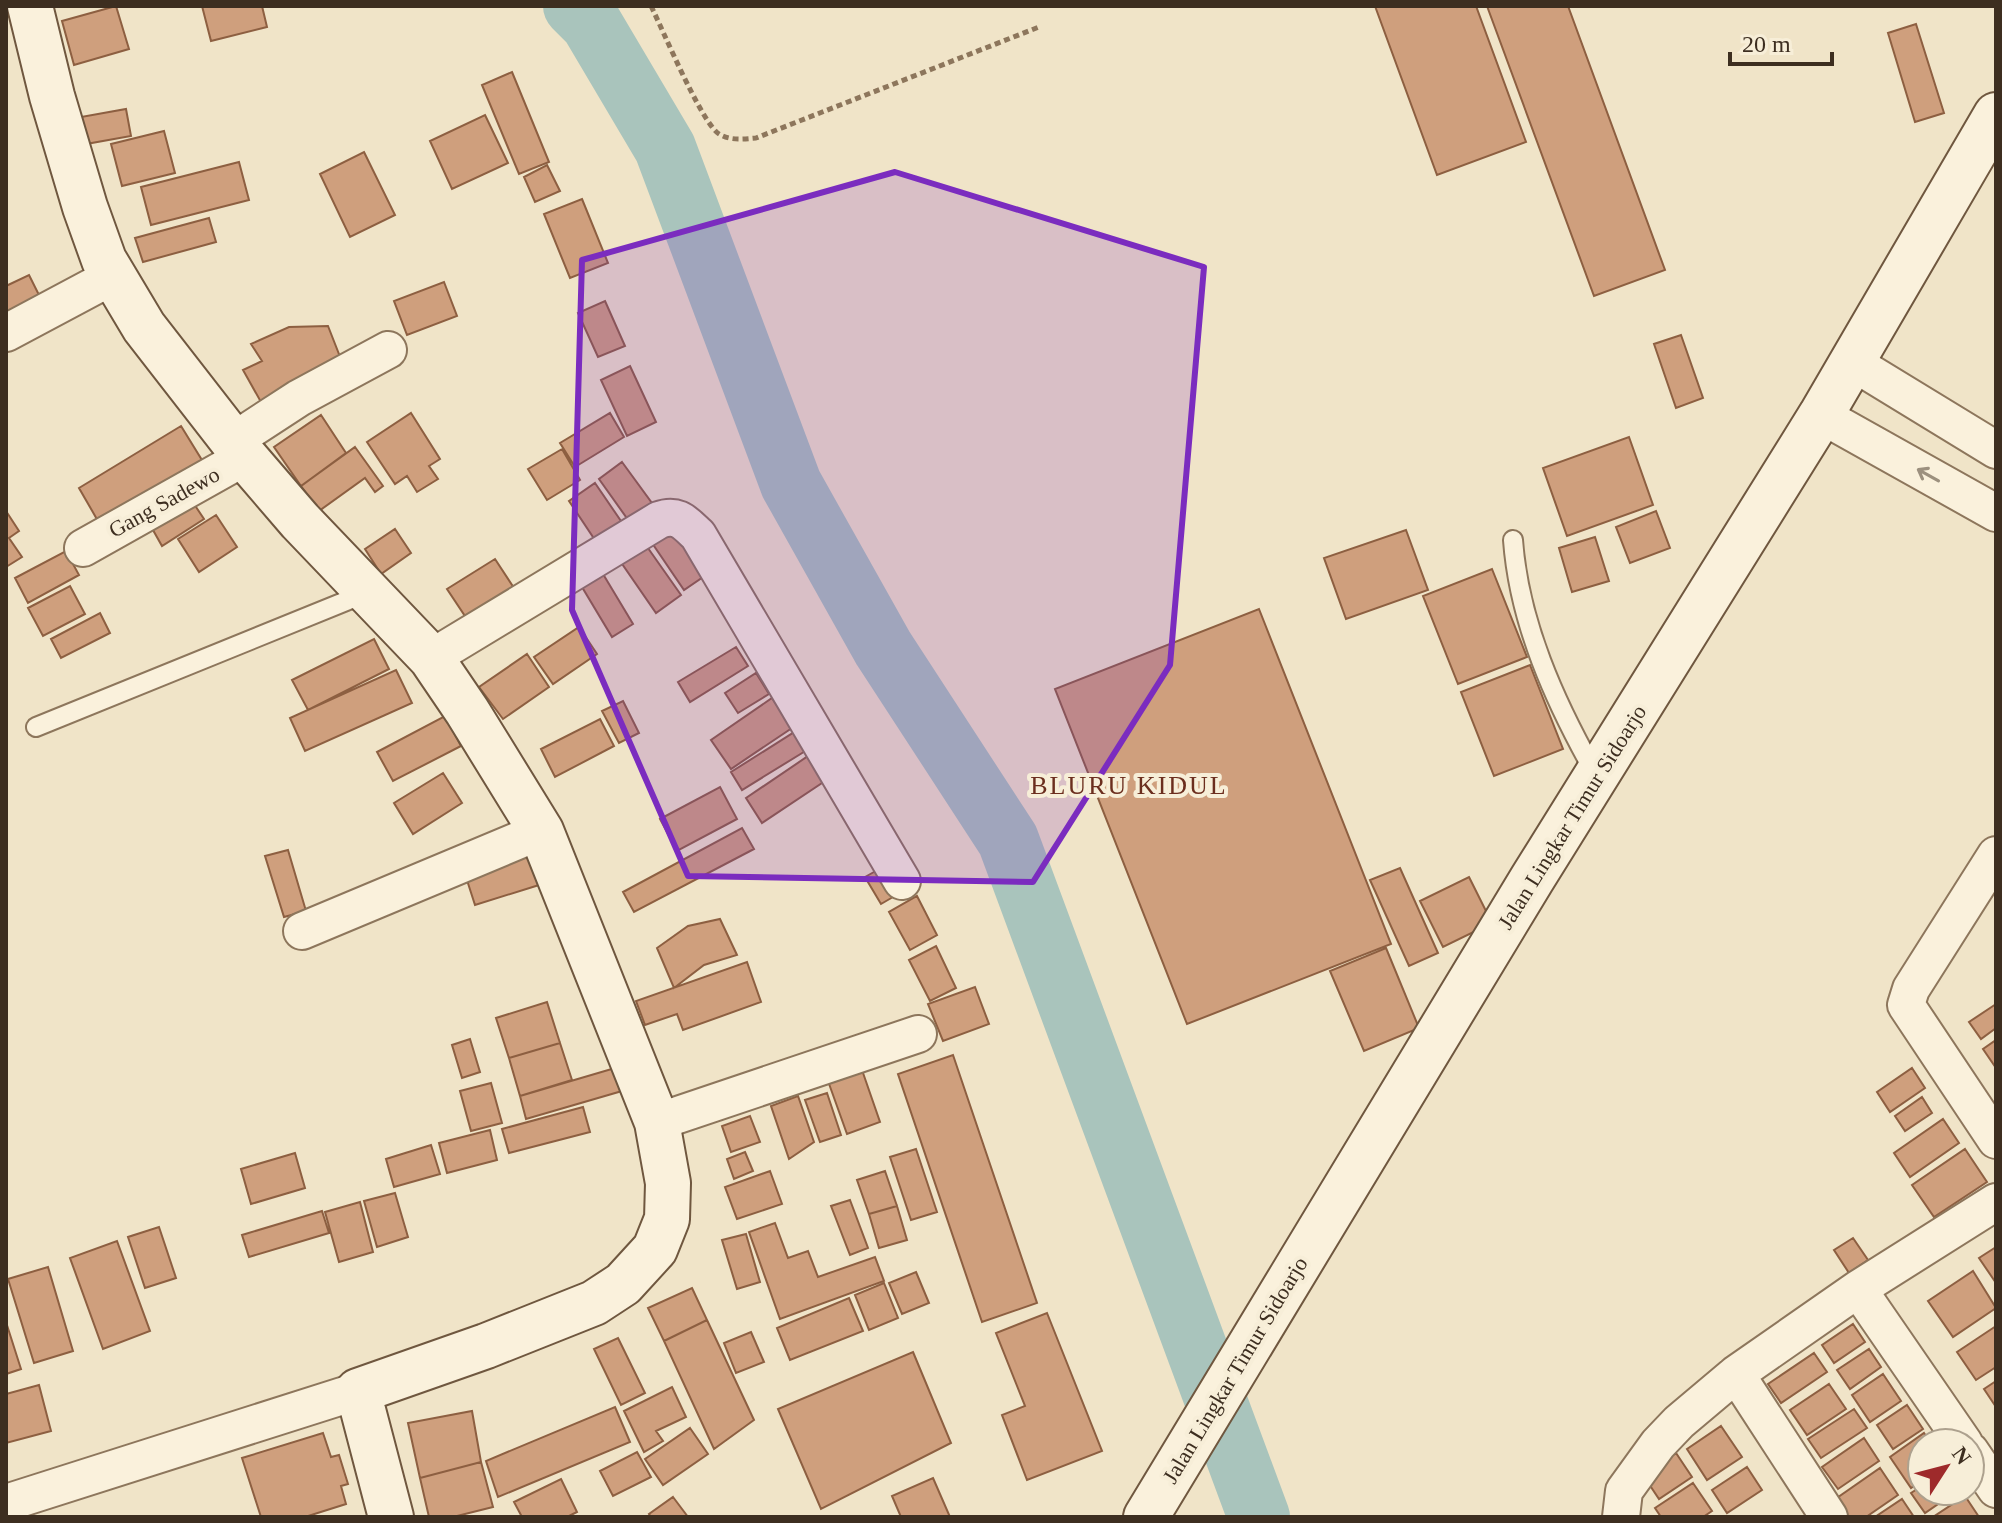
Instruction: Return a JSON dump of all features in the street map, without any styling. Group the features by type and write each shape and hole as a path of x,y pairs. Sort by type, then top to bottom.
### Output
{"street":[{"path":"6,1503 358,1391 486,1346 594,1303 623,1284 655,1249 667,1219 668,1183 657,1122 541,831 431,658 300,521 239,449 144,327 104,260 85,207 30,6"},
{"name":"Jalan Lingkar Timur Sidoarjo","path":"1146,1517 1821,415 1996,115"},
{"path":"6,333 113,276"},
{"name":"Gang Sadewo","path":"83,548 239,449 299,398 388,350"},
{"path":"1852,362 1996,450"},
{"path":"1821,415 1996,513"},
{"path":"431,658 659,520 669,516 680,518 698,535 902,881"},
{"path":"302,931 541,831"},
{"path":"1996,855 1911,989 1906,1005 1996,1140"},
{"path":"657,1122 918,1034"},
{"path":"1621,1517 1624,1491 1658,1444 1736,1374 1858,1289 1996,1202"},
{"path":"1858,1289 1953,1427"},
{"path":"1736,1374 1829,1517"},
{"path":"358,1391 391,1517"}],"lane":[{"path":"1513,540 1515,573 1539,656 1575,738 1597,777"},
{"path":"36,727 370,592"}],"path":[{"path":"651,6 699,107 717,133 734,139 756,138 1039,27"}],"highlighted area":[{"path":"895,172 1204,267 1170,665 1033,882 688,876 572,610 582,260"}],"building":[{"path":"116,6 129,49 74,65 62,21"},
{"path":"202,6 262,6 267,27 211,41"},
{"path":"1375,6 1476,6 1526,142 1437,175"},
{"path":"1487,6 1568,6 1665,270 1594,296"},
{"path":"1916,24 1944,113 1915,122 1888,33"},
{"path":"512,72 549,162 519,174 482,85"},
{"path":"126,109 131,136 86,144 81,117"},
{"path":"485,115 508,163 452,189 430,141"},
{"path":"164,131 175,173 122,186 111,144"},
{"path":"364,152 395,215 350,237 320,174"},
{"path":"239,162 249,200 151,225 141,187"},
{"path":"547,165 560,191 535,202 524,177"},
{"path":"582,199 608,263 570,278 544,214"},
{"path":"209,218 216,242 143,262 135,238"},
{"path":"29,275 42,301 6,319 6,286"},
{"path":"444,282 457,316 407,335 394,301"},
{"path":"605,301 625,346 598,357 578,313"},
{"path":"328,326 344,367 261,402 243,370 262,361 251,344 289,327"},
{"path":"1681,335 1703,398 1676,408 1654,344"},
{"path":"630,366 656,422 627,436 601,380"},
{"path":"411,413 440,459 429,466 438,479 417,492 407,476 395,484 367,442"},
{"path":"610,413 624,437 575,467 560,443"},
{"path":"321,415 346,453 301,486 274,447"},
{"path":"181,426 205,465 102,528 79,488"},
{"path":"1629,437 1653,505 1567,536 1543,468"},
{"path":"355,447 383,486 375,492 365,478 319,511 301,486"},
{"path":"562,449 580,480 547,500 528,469"},
{"path":"622,462 660,514 636,531 599,479"},
{"path":"595,483 623,524 597,543 569,501"},
{"path":"194,504 204,519 162,546 153,530"},
{"path":"6,511 19,531 9,538 22,557 6,567"},
{"path":"1656,511 1670,548 1630,563 1616,527"},
{"path":"216,515 237,547 199,572 178,539"},
{"path":"672,525 706,575 684,590 650,540"},
{"path":"395,529 411,553 381,574 365,549"},
{"path":"1406,530 1428,590 1346,619 1324,558"},
{"path":"1595,537 1609,581 1572,592 1559,548"},
{"path":"643,541 681,595 656,613 618,558"},
{"path":"66,551 79,575 28,603 15,578"},
{"path":"495,559 514,588 467,619 447,589"},
{"path":"600,569 633,624 612,637 579,582"},
{"path":"1492,569 1527,657 1458,684 1423,596"},
{"path":"70,586 85,614 43,636 28,608"},
{"path":"1259,609 1391,944 1187,1024 1055,689"},
{"path":"100,613 110,633 61,658 51,639"},
{"path":"579,627 597,654 553,684 534,657"},
{"path":"374,639 389,669 308,710 292,680"},
{"path":"736,647 748,666 690,702 678,682"},
{"path":"527,654 549,687 503,719 479,687"},
{"path":"1530,665 1563,749 1494,776 1461,692"},
{"path":"396,670 412,703 305,751 290,718"},
{"path":"756,673 769,694 738,713 725,693"},
{"path":"772,698 792,728 731,769 711,740"},
{"path":"623,701 639,733 619,743 602,711"},
{"path":"445,716 461,746 393,781 377,752"},
{"path":"600,719 614,746 555,777 541,749"},
{"path":"796,731 807,750 742,790 731,772"},
{"path":"811,754 828,779 762,823 746,798"},
{"path":"443,773 462,803 413,834 394,803"},
{"path":"720,787 737,819 677,851 660,819"},
{"path":"742,828 754,849 634,912 623,892"},
{"path":"288,850 306,911 284,917 265,856"},
{"path":"529,854 539,885 475,905 465,874"},
{"path":"890,863 905,890 881,904 865,877"},
{"path":"1400,868 1438,953 1409,966 1370,880"},
{"path":"1469,877 1492,923 1443,947 1420,901"},
{"path":"917,896 937,935 910,950 889,912"},
{"path":"720,919 737,955 704,965 674,988 657,948 688,926"},
{"path":"936,946 956,988 930,1001 909,960"},
{"path":"1386,948 1419,1028 1364,1051 1330,971"},
{"path":"747,962 761,1002 683,1030 677,1014 645,1025 636,1001"},
{"path":"975,987 989,1024 943,1041 928,1004"},
{"path":"547,1002 560,1043 509,1058 496,1018"},
{"path":"1996,1004 1996,1028 1981,1039 1969,1022"},
{"path":"470,1039 480,1072 462,1078 452,1045"},
{"path":"1996,1040 1996,1068 1983,1049"},
{"path":"560,1043 572,1080 520,1096 509,1058"},
{"path":"953,1055 1037,1303 982,1322 898,1074"},
{"path":"615,1068 622,1091 526,1119 520,1096"},
{"path":"1912,1068 1925,1088 1890,1112 1877,1092"},
{"path":"862,1070 880,1122 847,1134 828,1081"},
{"path":"491,1083 502,1123 471,1131 460,1091"},
{"path":"827,1093 841,1135 820,1142 805,1100"},
{"path":"798,1096 814,1142 789,1159 771,1106"},
{"path":"1922,1097 1932,1113 1905,1131 1895,1116"},
{"path":"583,1107 590,1132 509,1153 502,1129"},
{"path":"750,1116 760,1142 731,1152 722,1126"},
{"path":"1943,1119 1959,1143 1910,1177 1894,1153"},
{"path":"490,1130 497,1160 447,1173 439,1143"},
{"path":"431,1145 440,1174 394,1187 386,1159"},
{"path":"916,1149 937,1212 911,1220 890,1157"},
{"path":"1965,1149 1987,1182 1934,1217 1912,1185"},
{"path":"745,1152 753,1171 734,1179 727,1159"},
{"path":"295,1153 305,1188 251,1204 241,1169"},
{"path":"770,1171 782,1204 737,1219 725,1187"},
{"path":"885,1171 897,1206 869,1214 857,1180"},
{"path":"395,1193 408,1237 377,1247 364,1201"},
{"path":"850,1200 868,1248 850,1255 831,1206"},
{"path":"360,1202 373,1252 339,1262 325,1212"},
{"path":"897,1206 907,1240 879,1248 869,1214"},
{"path":"322,1211 329,1233 249,1257 242,1235"},
{"path":"775,1223 788,1258 808,1251 818,1277 875,1257 884,1281 780,1319 749,1232"},
{"path":"159,1227 176,1278 145,1288 128,1237"},
{"path":"746,1234 760,1282 737,1289 722,1240"},
{"path":"1853,1238 1868,1260 1849,1273 1834,1250"},
{"path":"117,1241 150,1331 103,1349 70,1258"},
{"path":"1996,1247 1996,1283 1979,1258"},
{"path":"48,1267 73,1351 34,1363 8,1279"},
{"path":"1973,1271 1996,1308 1953,1337 1928,1301"},
{"path":"916,1272 929,1303 902,1314 889,1283"},
{"path":"884,1283 898,1318 869,1330 855,1295"},
{"path":"692,1288 707,1320 664,1341 648,1308"},
{"path":"849,1298 863,1331 790,1360 777,1328"},
{"path":"1047,1313 1102,1451 1027,1480 1002,1415 1025,1406 996,1333"},
{"path":"707,1320 754,1420 714,1449 664,1341"},
{"path":"6,1322 21,1369 6,1374"},
{"path":"1853,1324 1865,1342 1834,1363 1822,1345"},
{"path":"1996,1326 1996,1367 1976,1380 1957,1352"},
{"path":"751,1332 764,1362 736,1373 724,1343"},
{"path":"618,1338 645,1393 621,1405 594,1349"},
{"path":"1869,1349 1881,1367 1850,1389 1837,1370"},
{"path":"913,1352 951,1443 821,1509 778,1409"},
{"path":"1814,1353 1827,1372 1781,1403 1768,1384"},
{"path":"1883,1374 1901,1401 1870,1422 1852,1395"},
{"path":"1996,1381 1996,1407 1984,1389"},
{"path":"1829,1384 1846,1409 1807,1435 1790,1410"},
{"path":"39,1385 51,1431 6,1443 6,1394"},
{"path":"672,1387 686,1417 656,1431 663,1441 644,1452 624,1411"},
{"path":"1907,1405 1922,1427 1906,1427 1906,1440 1893,1449 1877,1425"},
{"path":"615,1407 630,1442 498,1497 486,1461"},
{"path":"1854,1409 1867,1428 1821,1458 1808,1439"},
{"path":"472,1411 481,1462 420,1478 408,1423"},
{"path":"1721,1426 1742,1457 1707,1480 1687,1449"},
{"path":"690,1428 708,1454 663,1485 645,1459"},
{"path":"323,1433 331,1457 339,1455 348,1484 341,1486 346,1504 305,1517 261,1517 242,1458"},
{"path":"1864,1438 1879,1461 1838,1489 1822,1467"},
{"path":"1906,1446 1906,1481 1890,1457"},
{"path":"637,1452 651,1477 613,1496 600,1471"},
{"path":"1676,1453 1692,1477 1659,1499 1643,1475"},
{"path":"481,1462 493,1507 453,1517 429,1517 420,1478"},
{"path":"1747,1467 1762,1490 1727,1513 1712,1490"},
{"path":"1880,1468 1898,1495 1866,1517 1846,1517 1834,1500"},
{"path":"933,1478 950,1517 901,1517 892,1496"},
{"path":"561,1479 577,1512 567,1517 522,1517 514,1502"},
{"path":"1693,1483 1712,1511 1703,1517 1661,1517 1655,1508"},
{"path":"673,1497 688,1517 651,1517 649,1514"},
{"path":"1902,1499 1914,1517 1875,1517"},
{"path":"1948,1507 1972,1507 1979,1517 1933,1517"}],"waterway":[{"path":"574,6 591,23 665,148 791,484 883,648 1008,840 1259,1517"}],"district":[{"name":"BLURU KIDUL","path":"1129,785"}]}
